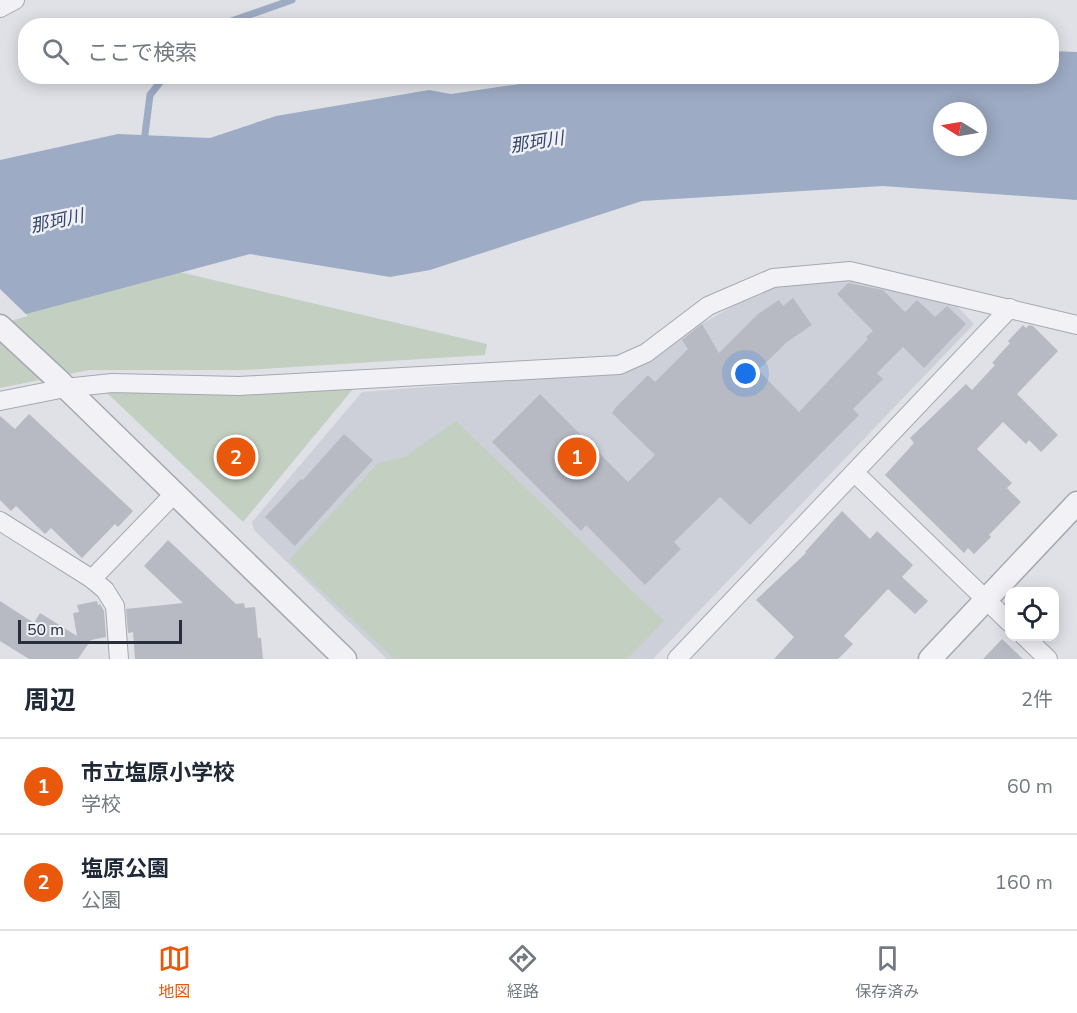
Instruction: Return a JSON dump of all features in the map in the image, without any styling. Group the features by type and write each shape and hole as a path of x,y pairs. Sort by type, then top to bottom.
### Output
{"street":[{"path":"0,8 15,0"},
{"path":"0,400 60,382 240,386 619,365 646,353 708,306 772,278 850,271 1077,325"},
{"path":"677,659 1010,308"},
{"path":"0,326 345,659"},
{"path":"855,473 1005,618"},
{"path":"92,579 174,494"},
{"path":"930,659 1077,503"},
{"path":"0,520 92,579 105,590 115,606 119,659"},
{"path":"1029,641 1048,659"}],"shaded area":[{"path":"850,274 952,301 974,324 653,659 387,659 254,530 252,522 362,392 617,372 766,287"}],"green space":[{"path":"171,270 487,344 485,355 245,370 89,370 0,388 0,321"},
{"path":"353,389 243,522 107,393"},
{"path":"456,421 664,621 627,659 394,659 289,560 378,463 404,457"}],"water":[{"name":"那珂川","path":"1059,51 1077,52 1077,200 883,186 642,201 430,270 390,277 250,254 0,321 0,160 118,134 210,138 276,116 429,90 451,94 519,84 1059,84"}],"pier":[{"path":"0,289 28,316 0,324"}],"building":[{"path":"848,283 883,290 905,312 917,300 935,317 947,306 966,324 924,368 903,347 877,373 883,379 853,409 859,415 750,525 720,497 674,542 681,549 645,585 586,525 581,531 492,442 540,394 628,482 655,455 612,413 615,408 648,375 655,382 688,349 682,340 702,324 719,353 758,314 779,300 783,306 793,298 812,325 787,342 758,370 799,412 873,331 837,294"},
{"path":"1023,325 1026,328 1029,325 1033,326 1058,351 1017,394 1058,435 1041,452 1029,440 1026,444 1003,422 977,449 1012,483 1007,488 1021,502 974,554 968,548 964,553 885,475 914,443 910,438 966,384 972,390 995,365 992,363"},
{"path":"29,414 133,511 118,527 115,524 82,558 51,528 45,534 16,506 11,511 0,500 0,416 15,429"},
{"path":"344,434 373,460 295,546 265,517 301,479 303,480"},
{"path":"842,511 870,539 877,531 913,565 902,577 928,601 915,614 888,589 844,636 853,644 838,659 774,659 794,637 756,600 806,553"},
{"path":"168,540 236,604 244,603 245,608 255,607 263,659 135,659 133,632 128,633 126,609 183,603 144,566"},
{"path":"0,601 34,623 40,613 77,636 73,613 79,612 77,605 97,601 104,611 106,637 91,640 78,659 29,659 0,641"},
{"path":"1002,639 1023,659 983,659"}],"waterway":[{"path":"240,18 292,0"},
{"path":"144,142 150,95 159,84"}],"place":[{"name":"塩原公園","path":"236,457"},
{"name":"市立塩原小学校","path":"577,457"}]}
